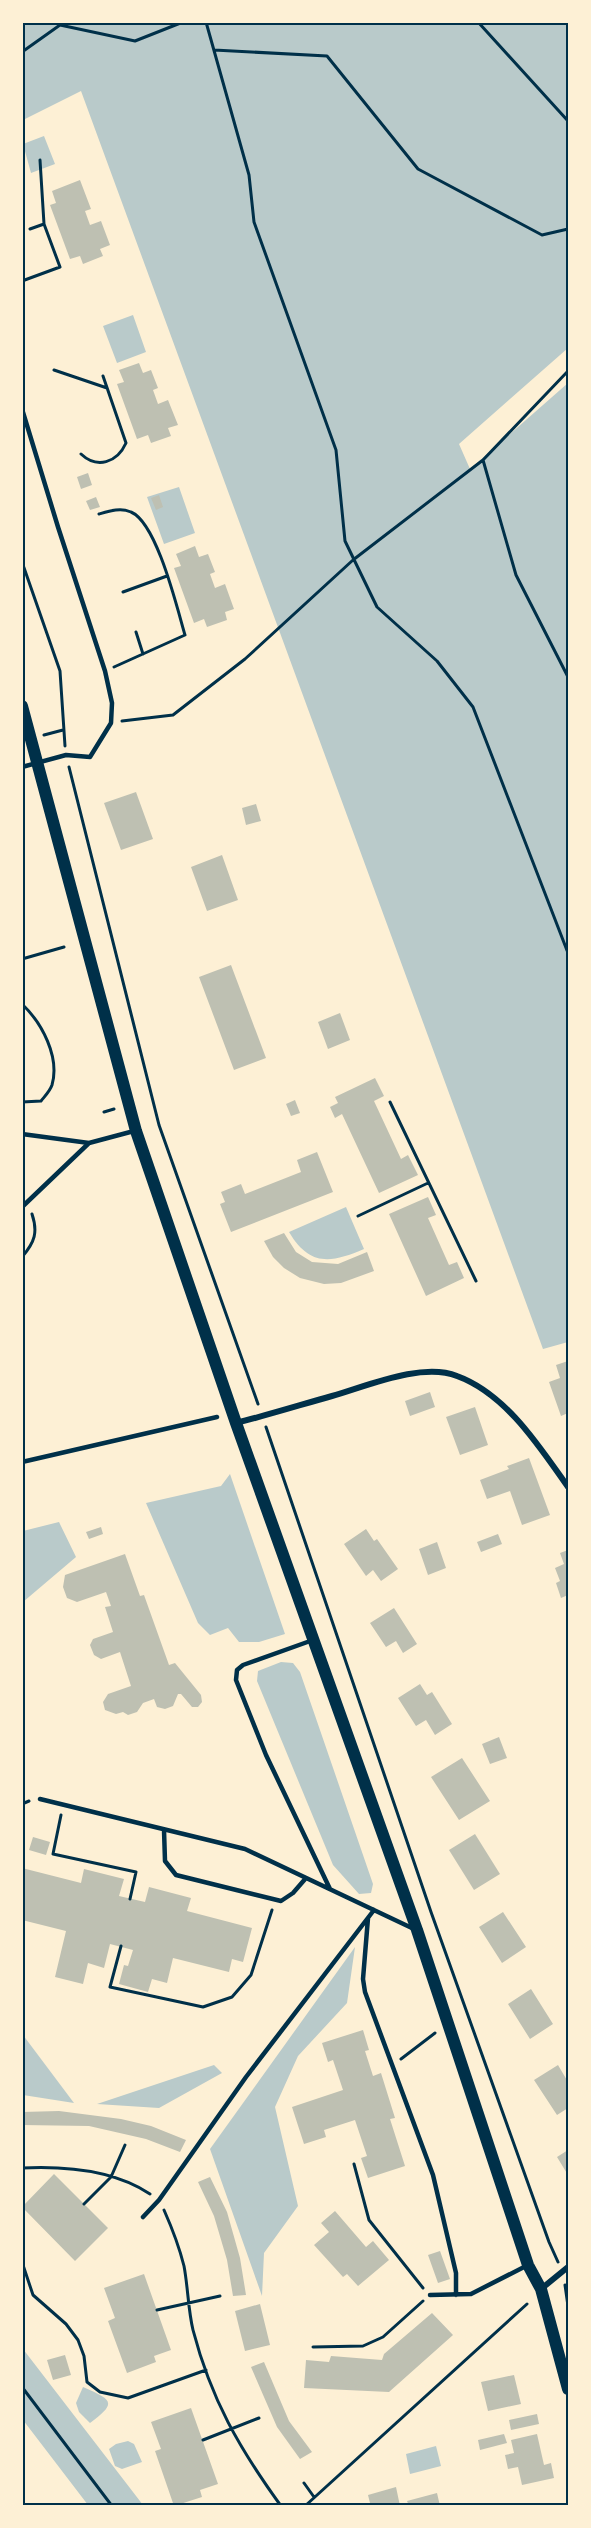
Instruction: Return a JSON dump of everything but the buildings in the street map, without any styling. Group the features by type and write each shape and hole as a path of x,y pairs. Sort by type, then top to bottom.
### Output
{"main road":[{"path":"23,709 135,1131 236,1423 417,1930 528,2265 541,2289 568,2389"}],"street":[{"path":"236,1423 393,1378 439,1372 456,1375 472,1384 513,1416 543,1451 568,1487"},
{"path":"541,2289 566,2269"}],"lane":[{"path":"22,408 105,671 112,703 111,723 90,757 66,755 22,767"},
{"path":"22,1134 89,1143 135,1131"},
{"path":"22,1207 89,1143"},
{"path":"22,1462 217,1417"},
{"path":"313,1640 243,1665 237,1670 236,1680 266,1755 330,1889"},
{"path":"40,1799 245,1850 417,1930"},
{"path":"164,1830 165,1861 176,1875 281,1901 293,1893 306,1878"},
{"path":"143,2217 159,2200 246,2077 374,1910"},
{"path":"368,1918 363,1979 392,2066 433,2175 456,2273 456,2295"},
{"path":"430,2295 471,2294 528,2265"}],"path":[{"path":"22,52 61,24 135,41 183,22"},
{"path":"206,22 249,175 254,222 336,450 345,541 377,607 437,661 474,707 568,953"},
{"path":"478,22 568,121"},
{"path":"214,50 327,56 418,169 542,235 568,230"},
{"path":"22,280 60,267 44,224 40,160"},
{"path":"30,229 44,224"},
{"path":"54,370 107,388"},
{"path":"111,723 173,715 246,659 353,560 483,459 568,370"},
{"path":"81,454 88,461 97,464 107,462 116,458 126,443 103,376"},
{"path":"483,459 516,575 568,677"},
{"path":"99,514 122,510 132,512 139,518 160,552 185,634 105,671"},
{"path":"123,592 167,576"},
{"path":"136,632 143,654"},
{"path":"22,959 64,947"},
{"path":"22,1004 45,1033 54,1072 51,1088 41,1101 22,1102"},
{"path":"390,1102 476,1281"},
{"path":"358,1216 428,1183"},
{"path":"22,1257 33,1245 36,1228 28,1202"},
{"path":"63,1804 53,1854 136,1872 130,1899"},
{"path":"121,1946 110,1987 202,2007 232,1997 251,1975 276,1900"},
{"path":"392,2066 435,2033"},
{"path":"84,2204 111,2177 125,2145"},
{"path":"313,2347 363,2346 382,2337 430,2295 369,2220 354,2164"},
{"path":"22,2168 59,2167 111,2177 139,2187 159,2200 174,2233 184,2267 193,2330 230,2429 241,2449 281,2505"},
{"path":"22,2262 33,2295 66,2324 78,2340 84,2356 87,2382 100,2392 128,2398 207,2370"},
{"path":"566,2269 568,2306"},
{"path":"157,2310 220,2296"},
{"path":"305,2505 527,2304"},
{"path":"22,2386 112,2505"},
{"path":"202,2440 259,2418"},
{"path":"304,2483 314,2497"}],"shaded area":[{"path":"23,23 568,23 568,348 459,444 470,469 568,383 568,1342 543,1349 81,91 23,120"},
{"path":"44,136 55,164 31,173 23,144"},
{"path":"133,315 146,352 117,363 103,326"},
{"path":"179,487 195,533 164,544 147,497"},
{"path":"346,1207 364,1249 341,1257 322,1259 305,1251 289,1232"},
{"path":"230,1474 285,1634 259,1642 239,1642 228,1628 210,1635 198,1623 146,1503 221,1486"},
{"path":"59,1522 76,1557 23,1602 23,1531"},
{"path":"281,1662 293,1663 300,1672 373,1884 371,1893 359,1894 333,1865 257,1681 258,1671"},
{"path":"355,1947 347,2003 298,2056 275,2107 298,2206 264,2253 262,2296 210,2149"},
{"path":"23,2035 74,2103 23,2095"},
{"path":"214,2065 222,2073 159,2108 97,2104"},
{"path":"23,2349 143,2505 88,2505 23,2420"},
{"path":"83,2387 100,2395 108,2402 105,2410 90,2423 79,2412 76,2403"},
{"path":"128,2441 134,2444 142,2462 122,2469 115,2466 109,2449 116,2444"},
{"path":"436,2446 441,2466 410,2474 406,2454"}]}
